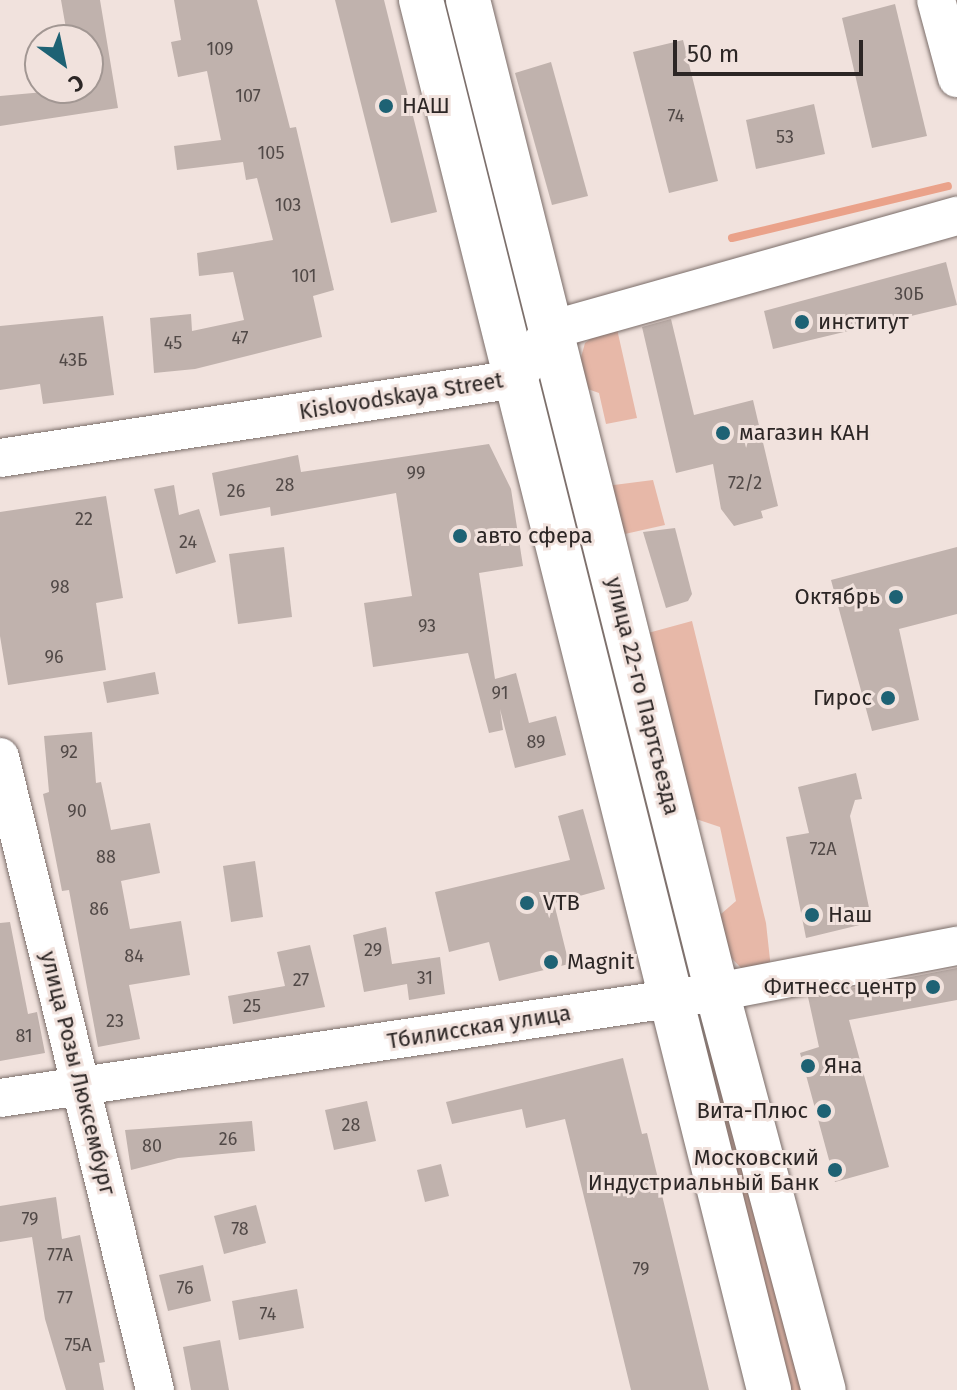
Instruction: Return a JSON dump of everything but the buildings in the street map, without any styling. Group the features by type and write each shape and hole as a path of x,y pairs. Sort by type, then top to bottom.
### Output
{"main road":[{"name":"улица 22-го Партсъезда","path":"421,0 674,997 769,1390"},
{"name":"улица 22-го Партсъезда","path":"468,0 717,992 824,1390"}],"street":[{"path":"936,0 957,78"},
{"path":"551,330 957,216"},
{"name":"Kislovodskaya Street","path":"0,458 516,379 551,330"},
{"name":"улица Розы Люксембург","path":"0,757 155,1390"},
{"name":"Тбилисская улица","path":"0,1098 717,992 957,946"}],"shaded area":[{"path":"615,320 637,418 606,424 599,393 582,387 578,368 585,343"},
{"path":"653,480 665,525 616,536 606,486"},
{"path":"692,621 766,923 771,969 743,970 719,945 714,920 736,901 720,827 690,817 648,633"},
{"path":"712,1044 805,1390 786,1390 705,1045"}],"waterway":[{"path":"732,238 948,186"}],"place":[{"name":"НАШ","path":"386,106"},
{"name":"институт","path":"802,322"},
{"name":"магазин КАН","path":"723,433"},
{"name":"авто сфера","path":"460,536"},
{"name":"Октябрь","path":"896,597"},
{"name":"Гирос","path":"888,698"},
{"name":"VTB","path":"527,903"},
{"name":"Наш","path":"812,915"},
{"name":"Magnit","path":"551,962"},
{"name":"Фитнесс центр","path":"933,987"},
{"name":"Яна","path":"808,1066"},
{"name":"Вита-Плюс","path":"824,1111"},
{"name":"Московский Индустриальный Банк","path":"835,1170"}]}
